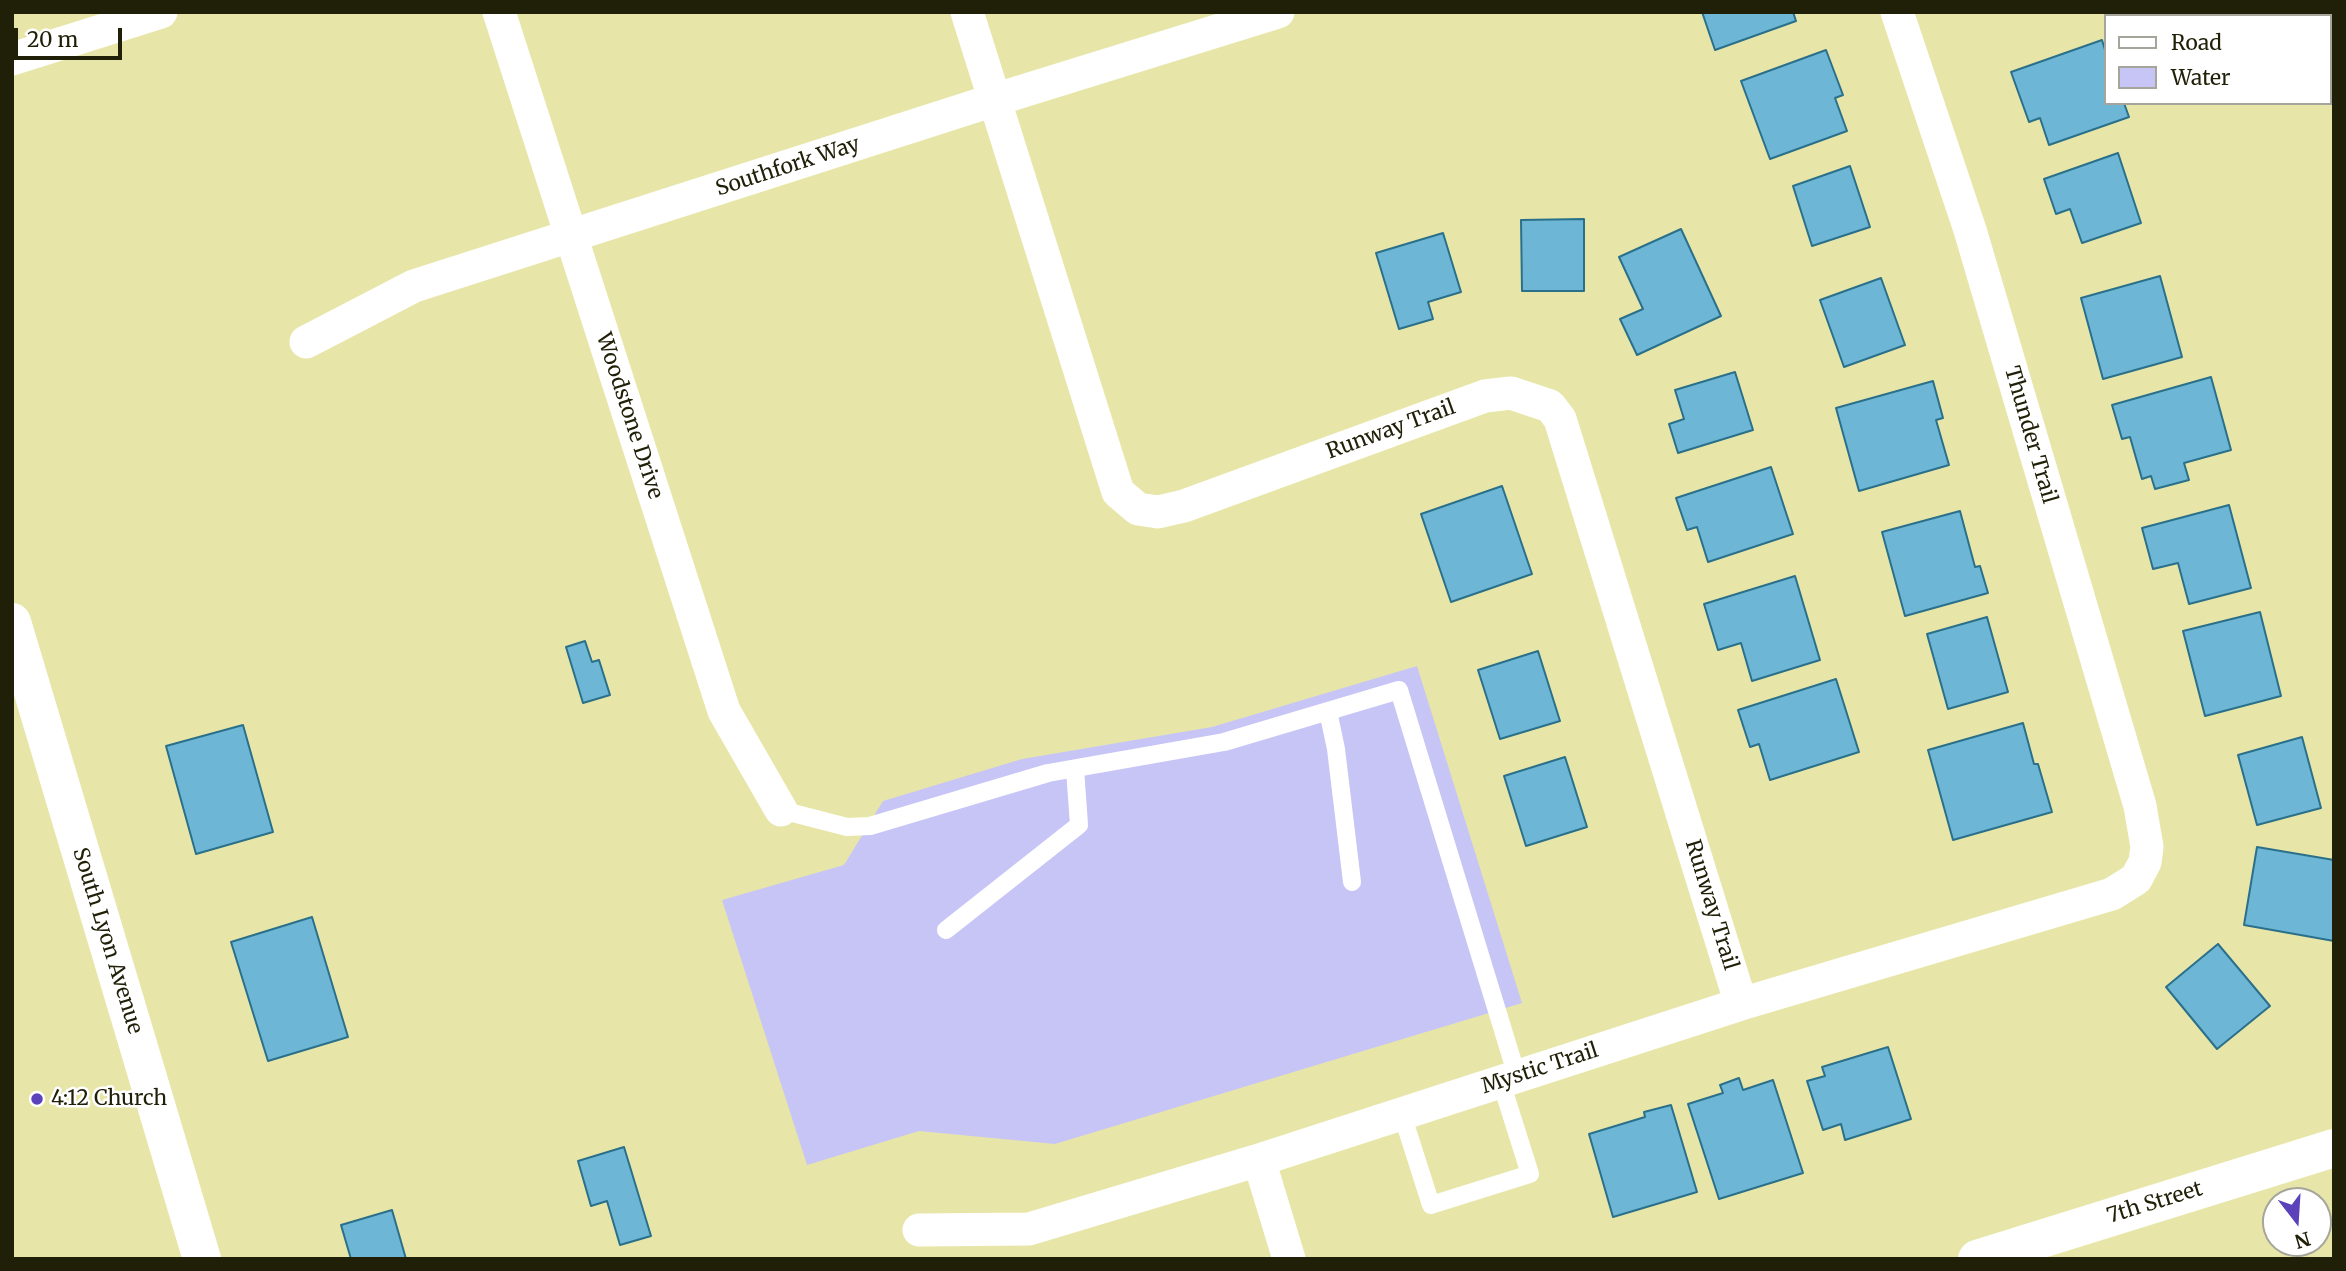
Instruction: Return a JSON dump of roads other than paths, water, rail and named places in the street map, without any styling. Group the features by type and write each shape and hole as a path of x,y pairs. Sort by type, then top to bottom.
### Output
{"street":[{"path":"12,59 161,12"},
{"name":"Woodstone Drive","path":"499,12 724,711 781,810"},
{"name":"Runway Trail","path":"967,12 1118,492 1138,509 1158,512 1184,506 1485,396 1511,393 1550,406 1560,419 1571,447 1741,1004"},
{"name":"Southfork Way","path":"306,342 414,286 1278,12"},
{"name":"Thunder Trail","path":"1897,12 1981,268 2140,806 2147,847 2146,862"},
{"name":"South Lyon Avenue","path":"12,622 202,1259"},
{"name":"Mystic Trail","path":"919,1230 1029,1229 1259,1160 1741,1004 2112,894 2136,879 2146,862"},
{"name":"7th Street","path":"1977,1259 2334,1148"},
{"path":"1259,1160 1289,1259"}],"lane":[{"path":"781,810 847,827 870,826 1048,773 1224,742 1399,690 1509,1079 1530,1174 1431,1205 1402,1114"},
{"path":"1328,711 1336,749 1352,881"},
{"path":"946,930 1079,825 1075,769"}],"water":[{"path":"1417,666 1522,1003 1055,1144 919,1131 807,1165 722,900 844,865 883,801 1022,759 1212,727"}],"place":[{"name":"4:12 Church","path":"37,1099"}]}
